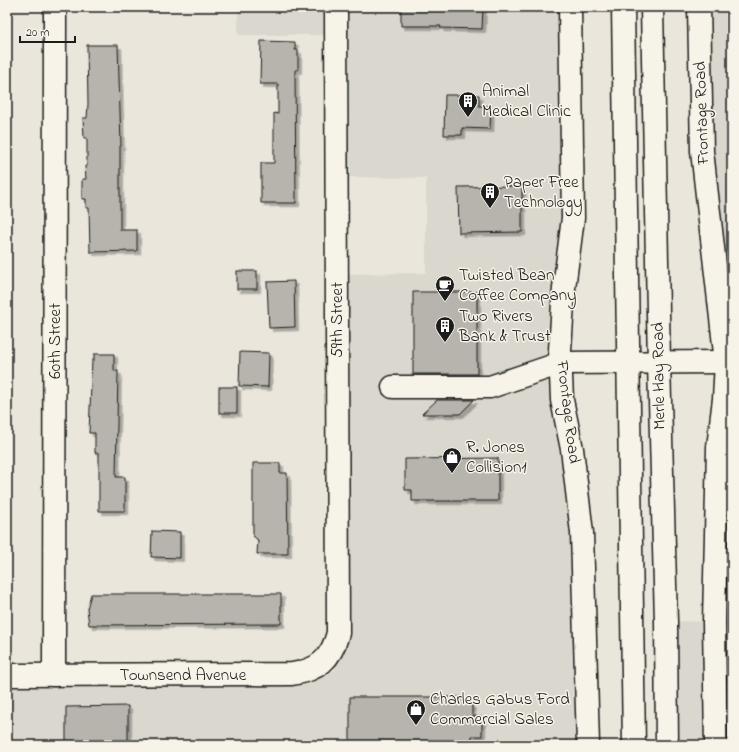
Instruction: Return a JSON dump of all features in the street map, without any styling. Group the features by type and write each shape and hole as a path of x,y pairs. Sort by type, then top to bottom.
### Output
{"street":[{"name":"60th Street","path":"54,675 55,7"},
{"name":"59th Street","path":"336,7 338,633"},
{"name":"Frontage Road","path":"570,7 573,218 564,288 561,363 562,400 572,449 582,532 588,745"},
{"name":"Merle Hay Road","path":"623,7 630,363 634,745"},
{"name":"Merle Hay Road","path":"652,7 666,621 667,745"},
{"name":"Frontage Road","path":"699,7 702,151 726,362 724,399 718,447 714,622 724,675 716,745"},
{"path":"393,387 490,387 561,363 726,362"},
{"name":"Townsend Avenue","path":"7,675 292,674 307,672 323,662 334,647 338,633"}],"shaded area":[{"path":"238,7 570,7 564,288 588,745 8,745 8,674 335,671 338,274 426,273 426,178 336,177 337,35 238,35"},
{"path":"699,7 732,7 732,745 667,745 666,621 714,622 724,399"}],"building":[{"path":"401,7 483,7 482,29 440,28 441,26 401,26"},
{"path":"261,41 295,42 295,50 298,50 298,70 295,70 296,203 261,203 261,163 274,163 274,113 278,114 278,84 260,84"},
{"path":"87,45 118,45 121,146 120,230 137,230 137,251 90,252 89,208 86,208 86,199 82,199 82,179 86,179 85,166 87,166 87,138 84,138 83,118 87,118 88,104"},
{"name":"Animal Medical Clinic","path":"445,95 479,95 479,106 491,106 490,129 462,128 462,135 444,135"},
{"name":"Paper Free Technology","path":"522,186 522,232 459,233 458,187"},
{"path":"237,271 257,271 257,289 237,289"},
{"path":"294,281 295,327 269,328 267,282"},
{"name":"Two Rivers Bank & Trust","path":"413,292 477,292 477,374 413,374"},
{"path":"240,352 269,353 268,387 239,386"},
{"path":"94,354 114,354 114,371 118,371 116,477 125,477 125,511 99,511 99,453 95,453 95,433 89,433 92,360 94,360"},
{"path":"219,387 237,387 237,413 219,413"},
{"path":"437,400 474,400 460,414 422,414"},
{"name":"R. Jones Collision1","path":"498,458 498,501 412,501 412,490 405,490 405,459"},
{"path":"253,463 280,463 280,473 287,473 288,554 257,554 258,540 253,536"},
{"path":"152,531 180,532 180,558 151,557"},
{"path":"91,594 281,594 281,624 89,625 87,609"},
{"name":"Charles Gabus Ford Commercial Sales","path":"350,697 463,697 472,706 472,716 482,717 482,736 472,736 471,745 350,745"},
{"path":"128,706 128,745 66,745 66,707"}],"place":[{"name":"Animal Medical Clinic","path":"468,118"},
{"name":"Paper Free Technology","path":"490,209"},
{"name":"Twisted Bean Coffee Company","path":"445,302"},
{"name":"Two Rivers Bank & Trust","path":"445,343"},
{"name":"R. Jones Collision1","path":"452,474"},
{"name":"Charles Gabus Ford Commercial Sales","path":"416,726"}]}
